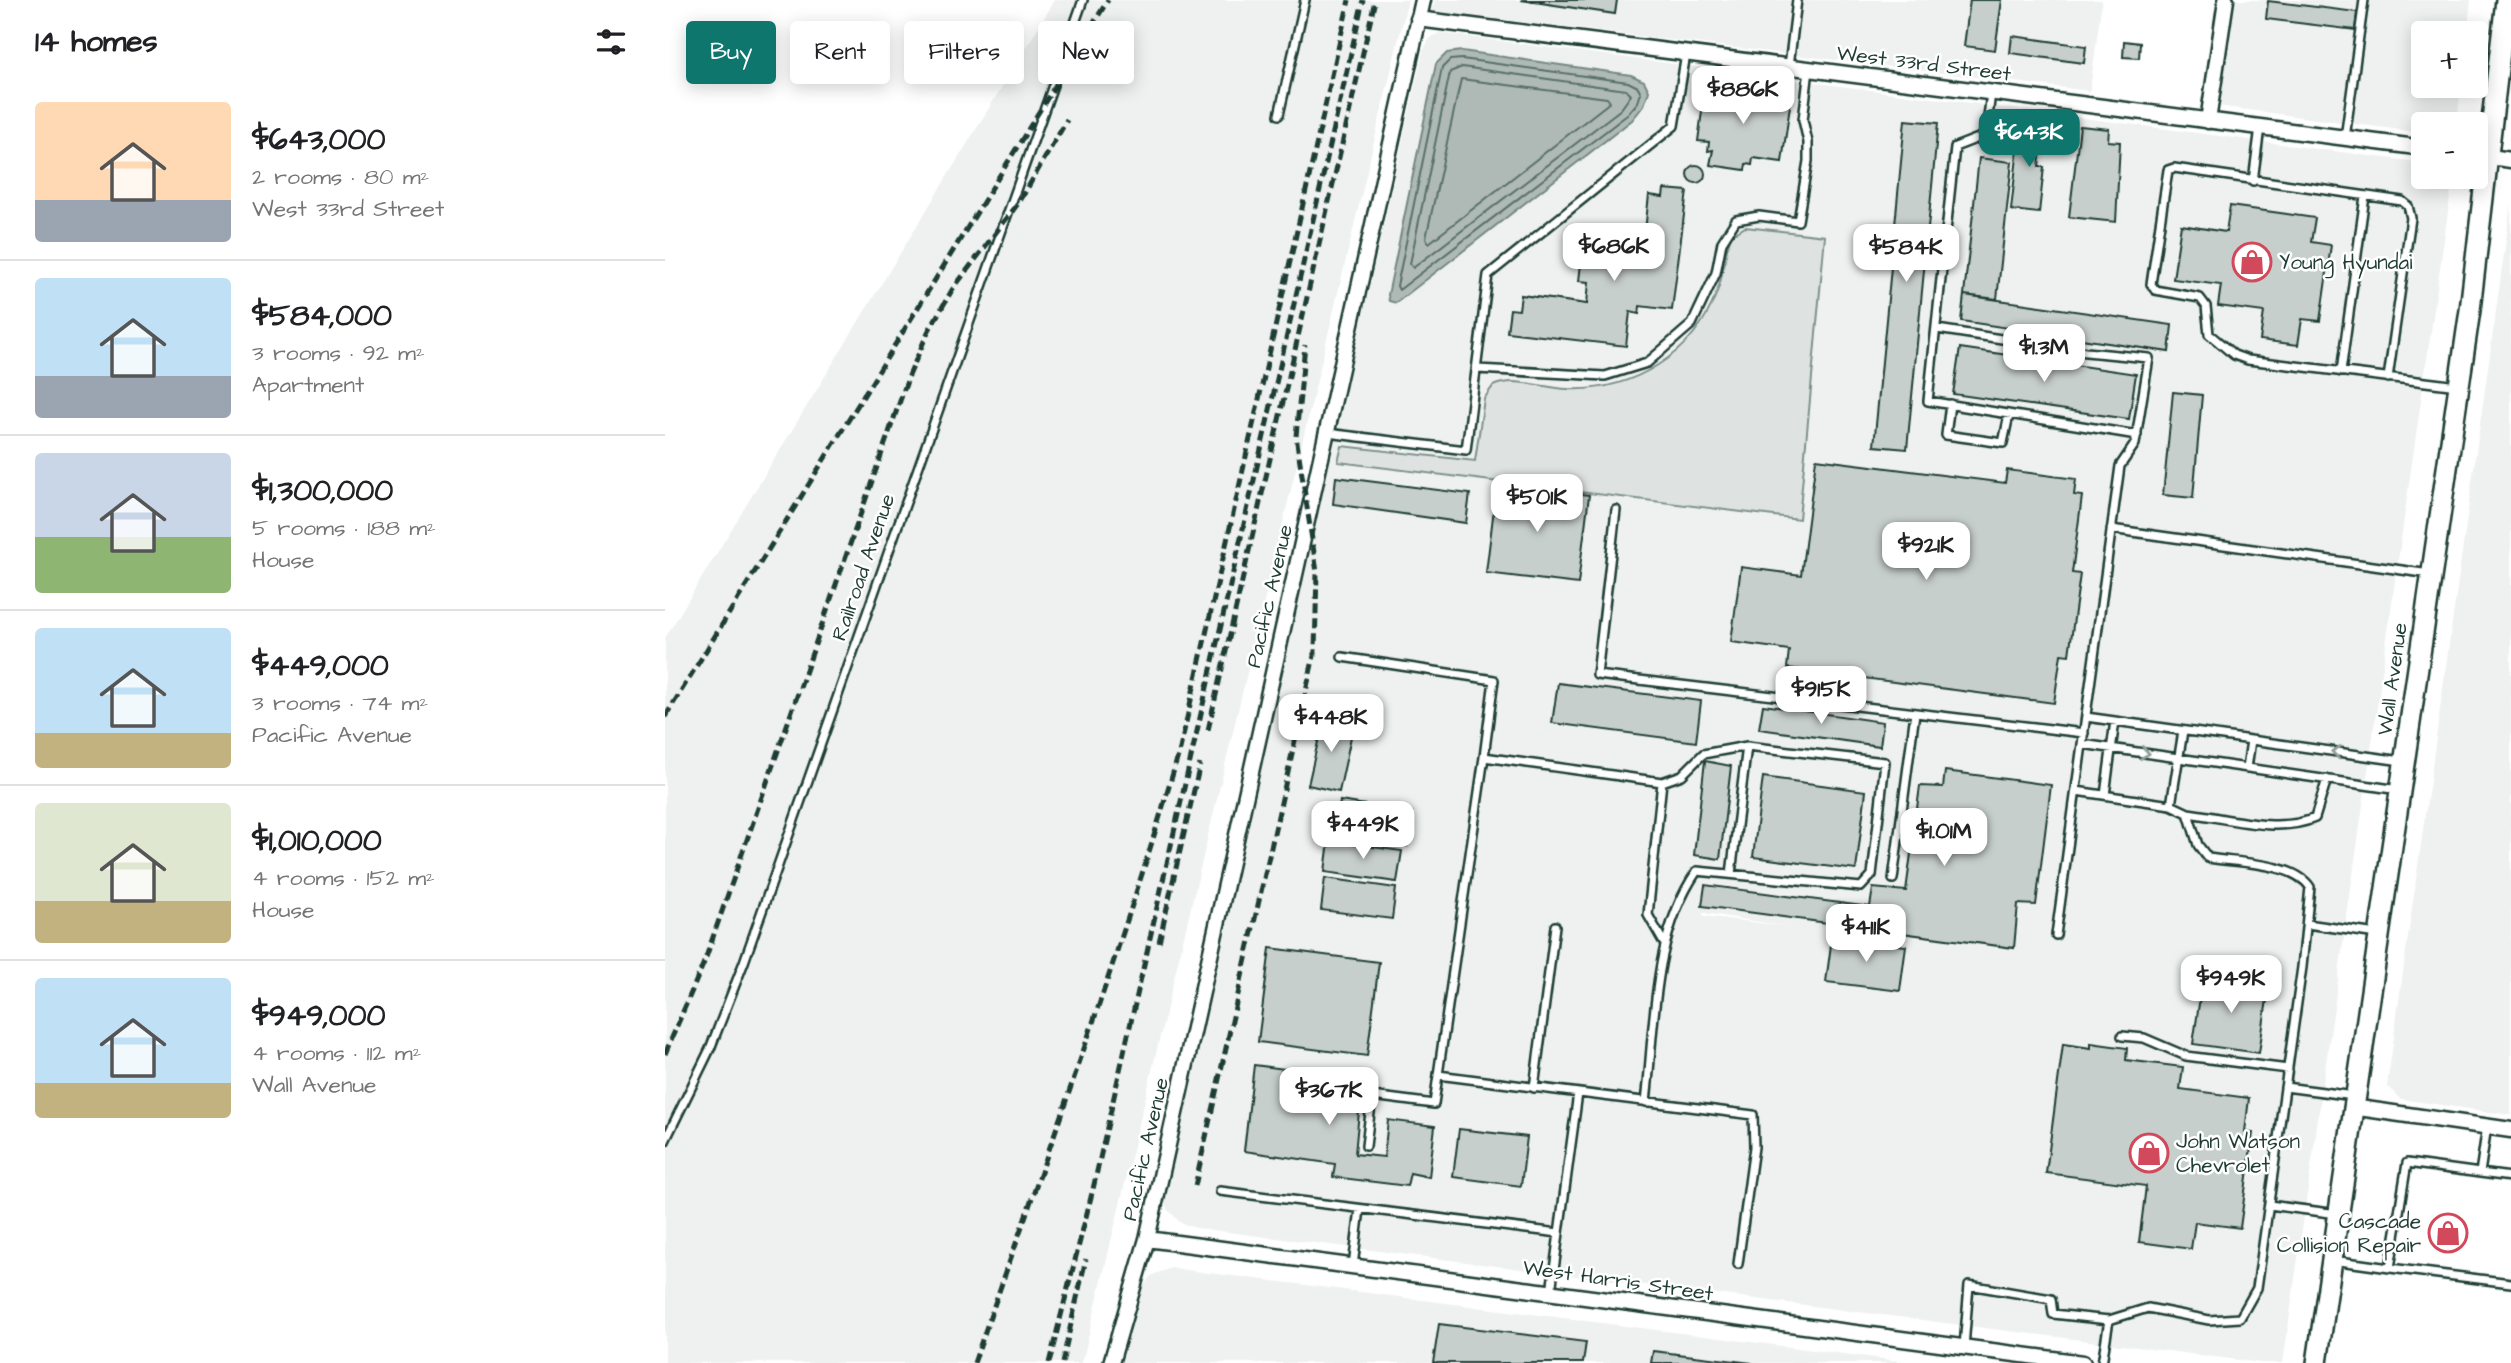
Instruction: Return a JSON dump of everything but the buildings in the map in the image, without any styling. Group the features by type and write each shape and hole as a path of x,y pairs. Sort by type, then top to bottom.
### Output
{"main road":[{"name":"Wall Avenue","path":"2488,120 2507,5"},
{"name":"Wall Avenue","path":"2317,1363 2458,386 2479,189"}],"street":[{"name":"Pacific Avenue","path":"1111,1363 1147,1239 1423,0"},
{"path":"2208,121 2226,0"},
{"name":"West 33rd Street","path":"1418,19 2411,146"},
{"path":"2488,157 2511,160"},
{"path":"2353,1101 2511,1130"},
{"name":"West Harris Street","path":"1147,1239 1964,1347 2021,1359 2083,1363"}],"lane":[{"name":"Railroad Avenue","path":"665,1141 710,1049 744,962 997,235 1083,0"},
{"path":"1279,116 1305,0"},
{"path":"1789,66 1797,0"},
{"path":"2346,138 2364,0"},
{"path":"1327,433 1466,450 1488,275 1674,126 1686,53"},
{"path":"1477,369 1605,376 1647,363 1692,324 1716,274 1722,242 1736,220 1759,216 1798,221 1808,161 1808,142 1803,120 1809,69"},
{"path":"1991,92 1986,135 1955,146 1928,401 2137,435"},
{"path":"2253,181 2260,127"},
{"path":"2388,377 2411,218 2408,206 2402,201 2168,170 2151,284 2155,290 2200,298 2206,306 2209,334 2234,355 2248,360 2458,386"},
{"path":"2341,372 2365,196"},
{"path":"1937,329 2086,352 2149,358 2135,444 2120,466 2056,935"},
{"path":"1950,404 1946,435 2003,443 2010,415"},
{"path":"1616,510 1597,674 2084,733"},
{"path":"2112,529 2431,574"},
{"path":"1342,657 1494,680 1434,1104 1372,1096 1366,1146"},
{"path":"1893,879 1915,713"},
{"path":"2086,717 2403,762"},
{"path":"2105,795 2115,721"},
{"path":"2171,805 2183,731"},
{"path":"2247,768 2251,740"},
{"path":"2082,744 2399,790"},
{"path":"1484,757 1663,782 1682,775 1703,754 1747,747 1885,762 1871,875 1861,887 1697,871 1685,888 1664,943 1646,1102"},
{"path":"1731,874 1747,747"},
{"path":"2076,791 2171,805 2188,813 2288,826 2315,817 2327,779"},
{"path":"1663,782 1648,915 1664,943"},
{"path":"1964,1347 1969,1285 2051,1299 2053,1314 2109,1320 2148,1308 2209,1320 2241,1318 2257,1288 2310,887 2304,878 2291,870 2208,858 2198,845 2188,813"},
{"path":"2307,924 2378,934"},
{"path":"1534,1088 1555,926"},
{"path":"2122,1036 2144,1038 2186,1056 2288,1069"},
{"path":"1438,1076 1753,1115 1754,1147 1738,1264"},
{"path":"2285,1087 2353,1101"},
{"path":"1551,1292 1578,1093"},
{"path":"2480,1174 2487,1126"},
{"path":"2390,1268 2407,1163 2511,1177"},
{"path":"1220,1191 1559,1233"},
{"path":"2269,1205 2338,1214"},
{"path":"1353,1266 1360,1209"},
{"path":"2331,1260 2511,1283"},
{"path":"2102,1363 2109,1320"}],"shaded area":[{"path":"1055,0 1408,0 1082,1363 665,1363 665,638 1004,84 1024,84 1024,51 1038,28 1038,84 1134,84 1134,21 1042,21"},
{"path":"1435,0 2102,0 2090,91 1432,11"},
{"path":"2225,0 2471,0 2468,21 2411,21 2411,98 2460,98 2458,112 2411,112 2411,131 2209,105"},
{"path":"1439,33 2411,161 2411,189 2451,189 2283,1363 2262,1363 1196,1228 1181,1223 1167,1209 1163,1194 1423,51 1430,38","holes":["1703,913 1790,927 1704,916"]},
{"path":"2511,204 2511,1115 2400,1099 2387,1086"},
{"path":"1745,227 1825,236 1799,519 1338,462 1342,446 1475,461 1484,399 1493,386 1520,382 1567,389 1591,388 1637,376 1657,365 1693,334 1707,314 1717,292 1731,236"},
{"path":"1171,1268 1915,1363 1119,1363 1142,1287 1152,1275"}],"water":[{"path":"1462,51 1631,75 1644,81 1649,91 1644,105 1632,120 1396,303 1389,301 1388,295 1436,64 1447,53"}],"railway":[{"path":"665,717 1108,0"},
{"path":"974,1363 1107,980 1180,749 1349,0"},
{"path":"1049,1363 1093,1189 1363,0"},
{"path":"1208,730 1375,0"},
{"path":"665,1054 705,960 908,378 928,332 952,290 1020,201 1067,120"},
{"path":"1195,1186 1315,651 1317,572 1296,436 1305,345"},
{"path":"1159,942 1200,764"},
{"path":"1062,1363 1086,1259"}],"place":[{"name":"Young Hyundai","path":"2252,262"},
{"name":"John Watson Chevrolet","path":"2149,1153"},
{"name":"Cascade Collision Repair","path":"2448,1233"}]}
